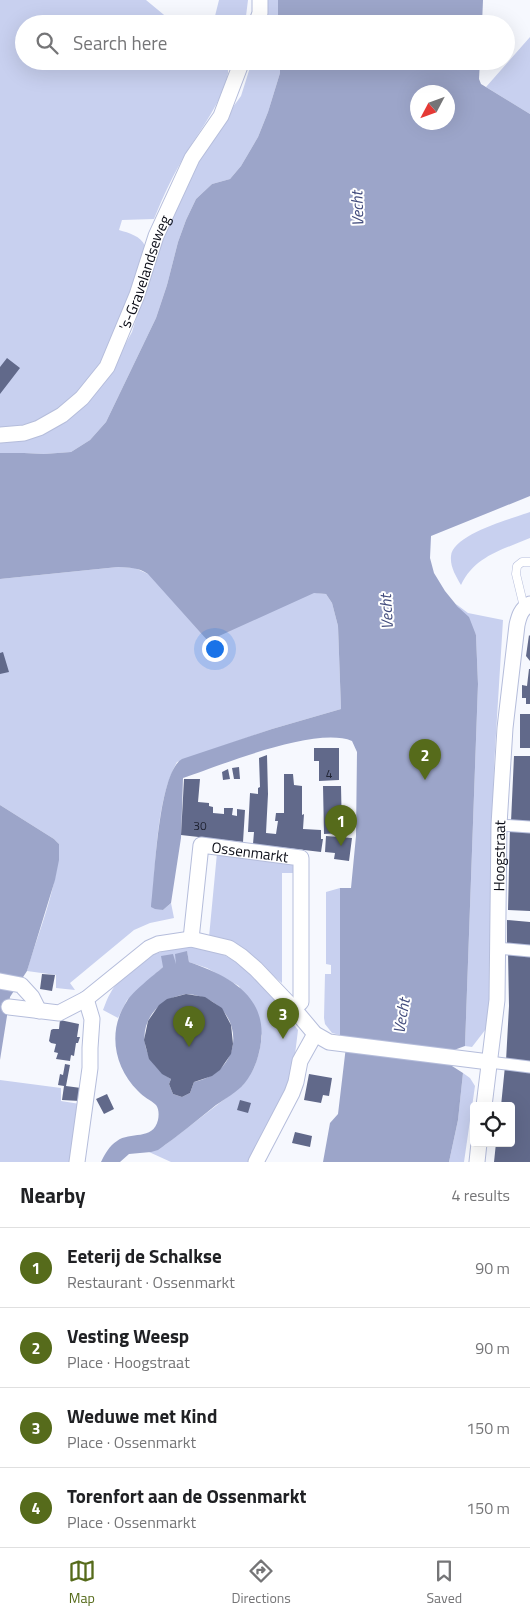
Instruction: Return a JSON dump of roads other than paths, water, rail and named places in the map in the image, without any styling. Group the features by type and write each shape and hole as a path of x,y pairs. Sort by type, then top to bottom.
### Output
{"street":[{"path":"259,15 260,0"},
{"name":"'s-Gravelandseweg","path":"0,435 24,433 39,428 62,416 82,398 107,367 137,295 156,236 192,158 221,116 239,70"},
{"name":"Hoogstraat","path":"484,1102 497,1000 499,825 506,728 518,620 527,606"},
{"path":"499,825 530,827"},
{"name":"Ossenmarkt","path":"191,939 201,845 301,858 301,1002 294,1009"},
{"path":"10,1008 59,1014 86,999 149,948 158,944 191,939 229,948 241,956 294,1009 315,1034 329,1042 530,1067"},
{"path":"497,948 530,951"},
{"path":"0,981 20,985 32,997 39,1011"},
{"path":"77,1162 90,1068 92,1019 86,999"},
{"path":"256,1162 292,1093 300,1061 315,1034"},
{"path":"477,1162 479,1147"}],"lane":[{"path":"527,606 516,574 517,566 522,562 530,562"}],"water":[{"path":"278,0 483,0 482,15 278,15"},
{"name":"Vecht","path":"280,70 480,70 481,84 530,114 530,496 431,536 430,558 434,573 445,591 469,617 476,635 478,684 465,1046 454,1050 452,1066 463,1073 458,1120 449,1162 323,1162 330,1123 338,1114 347,1038 340,1035 340,888 351,888 356,836 357,752 352,741 336,738 293,743 268,749 183,778 181,838 171,903 163,910 151,907 156,851 163,804 174,768 182,759 272,729 341,709 338,626 332,603 326,594 314,593 208,641 148,574 137,569 118,567 0,579 0,453 44,454 71,452 90,440 106,422 156,318 178,242 196,199 212,184 230,179 241,166 258,137 268,112"},
{"path":"0,805 54,839 59,844 59,860 55,880 27,971 10,997 0,1060"},
{"path":"187,951 189,962 217,973 242,989 251,999 258,1012 261,1026 259,1053 251,1074 238,1090 158,1150 129,1154 120,1162 101,1162 114,1143 128,1136 151,1131 158,1120 158,1108 156,1105 140,1093 123,1071 116,1048 115,1036 121,1012 127,1001 138,988 163,967 161,956 173,954 176,964 175,954","holes":["186,994 205,998 220,1007 229,1020 233,1035 232,1050 225,1064 212,1075 194,1082 190,1093 182,1097 173,1094 169,1084 171,1079 158,1068 149,1056 145,1043 145,1030 150,1018 158,1007 170,999"]}],"place":[{"name":"Vesting Weesp","path":"425,780"},
{"name":"Eeterij de Schalkse","path":"341,846"},
{"name":"Weduwe met Kind","path":"283,1039"},
{"name":"Torenfort aan de Ossenmarkt","path":"189,1047"}]}
